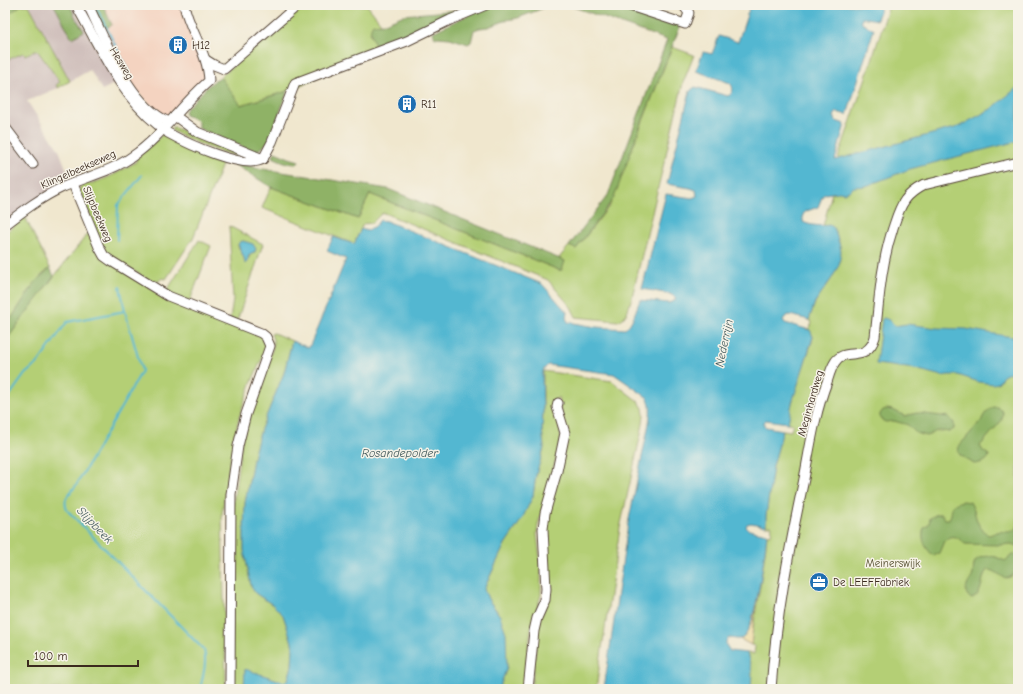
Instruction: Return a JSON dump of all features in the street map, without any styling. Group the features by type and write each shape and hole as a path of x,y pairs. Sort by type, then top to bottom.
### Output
{"street":[{"name":"Hesweg","path":"76,5 124,88 141,110 158,125"},
{"path":"88,5 133,91 150,110 158,117 172,119 197,132 263,159"},
{"path":"184,5 190,27 206,60 216,67 224,69 298,5"},
{"path":"168,133 192,145 238,160 255,162 263,159 272,142 295,83 407,41 450,20 486,5"},
{"path":"627,5 685,24 689,14 683,5"},
{"name":"Klingelbeekseweg","path":"5,225 46,195 99,175 125,162 141,150 209,81 206,60"},
{"path":"5,127 33,164"},
{"name":"Meginhardweg","path":"771,689 785,574 812,438 822,399 835,362 841,357 867,351 873,344 883,266 898,212 908,195 912,191 924,185 1018,162"},
{"name":"Slijpbeekweg","path":"73,184 99,247 104,256 111,262 168,296 261,333 266,337 270,346 246,414 237,453 231,494 230,689"},
{"path":"528,689 534,631 537,618 545,600 546,589 543,529 545,513 564,443 565,433 557,407 558,402"}],"shaded area":[{"path":"5,5 72,5 116,83 102,90 90,70 58,88 27,101 59,150 71,181 5,221"},
{"path":"90,5 181,5 201,56 205,75 202,82 170,115 163,116 135,90"}],"green space":[{"path":"5,5 21,5 5,17"},
{"path":"21,5 29,5 70,81 58,88 56,85 60,82 37,50 25,55 23,53 5,61 5,17"},
{"path":"54,5 70,5 75,17 84,31 72,38"},
{"path":"90,5 103,5 112,25 104,29"},
{"path":"303,5 367,5 381,23 376,24 370,33 377,50 288,91 240,105 220,77"},
{"path":"494,5 551,5 518,18 474,30 471,42 468,44 450,38 435,38 433,32 483,8"},
{"path":"568,5 622,5 679,25 679,29 614,198 576,249 569,246 608,195 667,40"},
{"name":"Meinerswijk","path":"889,5 1018,5 1018,689 751,689 751,671 747,653 754,654 755,646 751,645 753,631 767,534 771,535 772,526 766,526 766,516 773,466 783,430 791,431 793,424 788,423 790,413 795,392 813,337 810,330 807,329 810,328 812,323 809,320 814,305 831,279 838,264 840,256 839,241 830,225 823,226 832,193 834,193 839,155 872,60"},
{"path":"470,9 377,50 372,37 371,27 373,24 385,23 404,15"},
{"path":"672,47 694,55 683,83 632,297 626,314 618,321 576,317 571,307 548,280 384,213 372,223 363,224 354,244 262,208 271,187 358,219 370,194 561,270 565,261 559,258 569,246 576,249 610,205"},
{"path":"220,77 241,105 288,91 269,140 260,149 252,151 198,128 198,122 195,119 185,115 184,111 210,84"},
{"path":"173,127 244,155 244,157 224,153 197,143 171,130"},
{"path":"163,134 224,160 193,238 166,279 162,278 159,281 152,282 106,254 79,189 86,183 89,184 107,178 136,162 136,158"},
{"path":"275,152 299,161 297,164 282,161 273,157"},
{"path":"229,161 257,168 388,189 565,261 562,270 559,270 370,194 358,219 271,187"},
{"path":"24,215 50,268 36,281 5,328 5,233 21,220 22,216"},
{"path":"229,226 263,244 237,321 230,319 233,300","holes":["243,241 251,244 256,251 250,255 247,262 238,244"]},
{"path":"89,232 96,248 161,295 262,333 267,347 248,391 239,418 229,466 222,515 226,689 10,689 5,678 5,342 34,302"},
{"path":"199,240 211,246 189,303 166,292"},
{"path":"50,268 54,276 5,342 5,328 36,281"},
{"path":"274,333 292,341 284,373 261,429 254,454 245,503 244,550 251,586 255,593 273,605 283,615 293,647 292,666 288,680 284,682 245,670 244,689 231,689 233,504 242,439 273,347 271,334"},
{"path":"543,371 612,381 639,402 643,408 644,414 620,528 596,689 531,689 539,621 548,598 545,531 566,438 558,397 552,404 556,410 559,420 561,440 538,525 537,534 541,566 541,595 531,629 523,689 499,689 507,667 505,642 497,611 488,599 484,589 505,544 516,528 533,496 536,475 544,448 542,429"},
{"path":"994,407 997,407 1003,412 1002,420 980,446 983,451 989,455 986,461 974,464 960,455 958,451 959,446 981,422 986,413"},
{"path":"883,410 893,410 905,416 917,413 949,417 954,423 954,429 948,432 937,431 927,436 916,433 908,425 894,421 883,421 880,414"},
{"path":"962,501 970,502 980,526 988,535 997,532 1010,532 1018,526 1018,546 1011,544 965,544 955,537 950,537 944,541 939,553 934,556 924,544 924,528 929,524 930,518 937,514 942,514 945,519 949,519 951,516 952,506"},
{"path":"1012,555 1018,555 1018,570 1013,575 1005,578 992,570 987,570 978,594 971,599 968,596 966,593 966,588 973,575 974,564 977,559 990,556 1005,561"}],"sand":[{"path":"755,607 751,645 740,639 748,629"}],"water":[{"path":"748,5 881,5 877,20 862,18 861,21 863,24 874,29 847,115 837,112 834,116 836,121 845,124 835,160 958,127 991,109 1018,87 1018,141 910,169 866,186 854,187 844,193 839,192 824,194 818,207 803,214 803,222 823,226 830,225 834,228 841,252 839,265 832,278 815,302 809,320 790,315 786,316 783,320 785,323 810,330 813,337 792,403 788,423 766,420 764,422 764,426 766,427 783,430 773,466 766,526 751,523 747,524 746,527 749,530 767,534 759,588 752,619 744,637 738,639 729,638 726,641 726,645 730,651 747,653 752,672 751,689 604,689 628,524 648,428 650,405 648,398 614,374 548,365 542,374 542,429 544,448 536,475 533,496 522,519 505,544 484,589 488,599 500,616 506,633 507,667 499,689 244,689 245,669 284,682 288,680 292,666 293,647 283,615 273,605 255,593 251,586 244,550 245,503 254,454 261,429 284,373 292,341 309,348 346,259 327,251 333,237 354,244 361,229 367,231 376,225 380,220 386,221 542,284 567,312 566,318 568,322 596,327 625,329 632,320 640,300 669,303 676,300 675,297 670,294 642,289 666,194 692,198 697,196 696,190 667,184 690,91 695,87 728,96 733,89 730,83 696,71 703,52 712,54 719,36 738,42 749,9 747,8"},
{"path":"243,241 253,244 256,249 254,253 249,255 245,264 238,244"},
{"path":"884,318 889,320 894,326 907,324 937,328 966,329 1018,338 1018,356 1015,367 1011,372 1003,376 998,383 993,384 979,382 958,375 942,376 915,369 876,364 882,319"}],"waterway":[{"name":"Slijpbeek","path":"95,5 129,73"},
{"name":"Slijpbeek","path":"117,240 118,205 142,175"},
{"name":"Slijpbeek","path":"5,402 25,374 38,363 67,322 125,311 120,287"},
{"name":"Slijpbeek","path":"125,311 142,371 77,484 65,502 67,510 204,650 205,665 200,689"}],"place":[{"name":"H12","path":"178,45"},
{"name":"R11","path":"407,104"},
{"name":"De LEEFFabriek","path":"819,582"}],"water label":[{"name":"Nederrijn","path":"724,343"},
{"name":"Rosandepolder","path":"400,453"}]}
